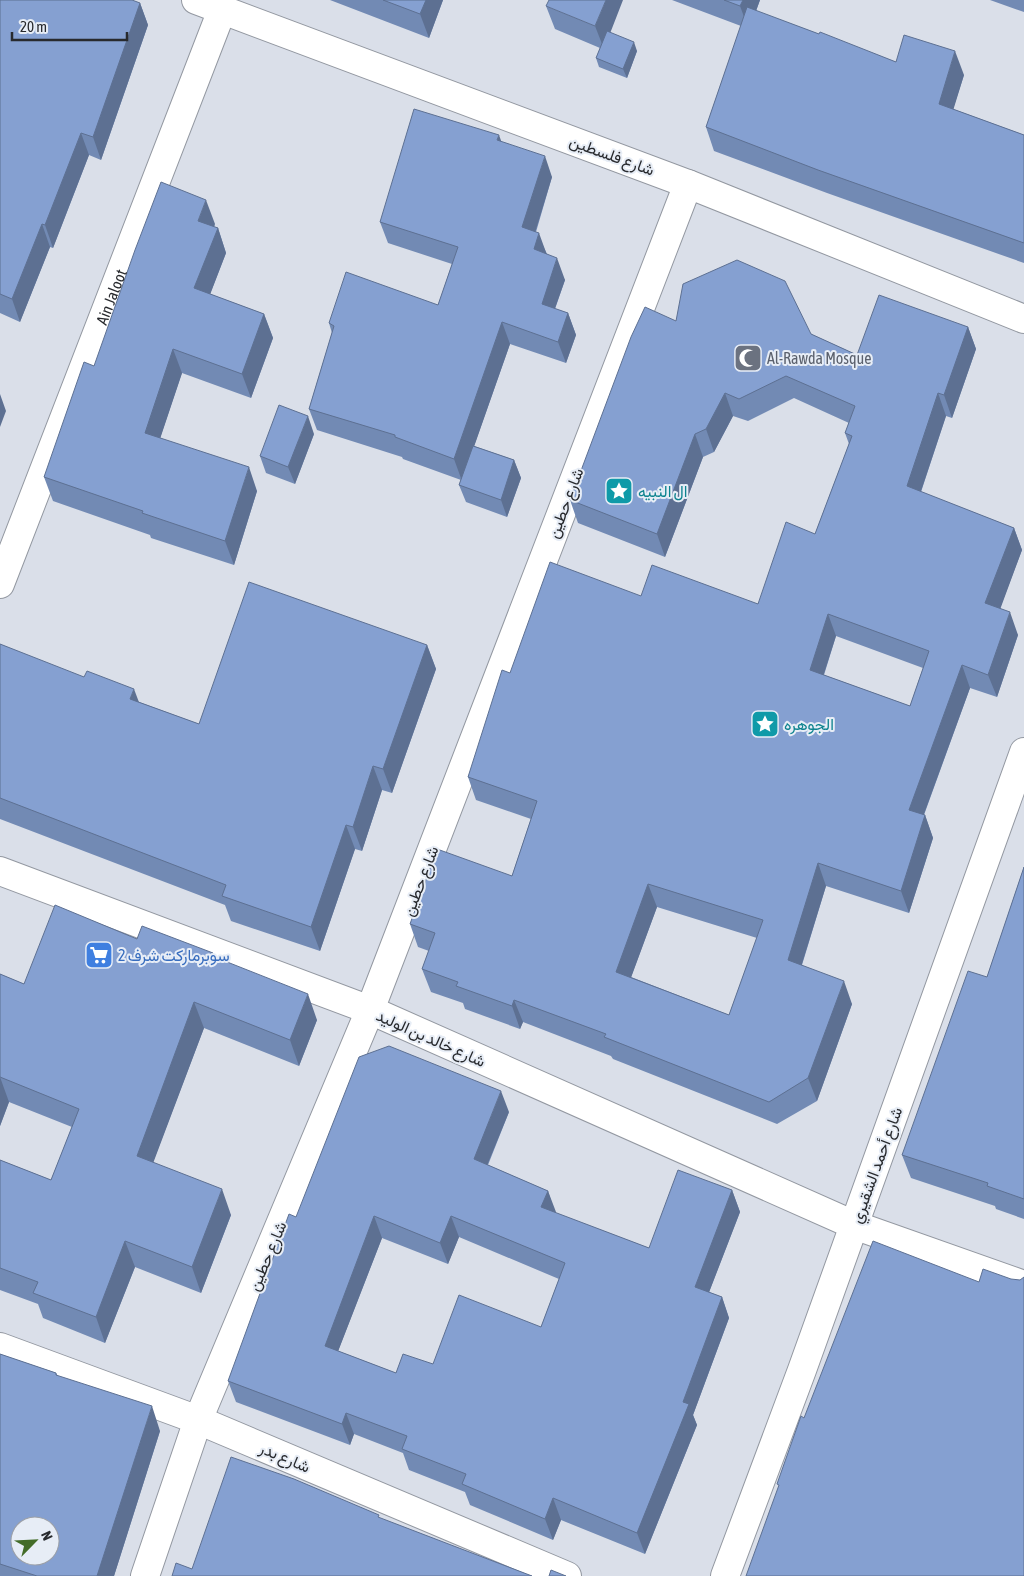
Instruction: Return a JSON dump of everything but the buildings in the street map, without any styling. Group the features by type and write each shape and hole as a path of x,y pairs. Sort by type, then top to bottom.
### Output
{"street":[{"name":"شارع فلسطين","path":"196,0 688,184 1024,319"},
{"name":"Ain Jaloot","path":"0,584 222,10"},
{"name":"شارع حطين","path":"145,1576 198,1420 370,1010 688,184"},
{"name":"شارع أحمد الشقيري","path":"725,1576 854,1225 1024,752"},
{"name":"شارع خالد بن الوليد","path":"0,871 370,1010 854,1225 1024,1285"},
{"name":"شارع بدر","path":"0,1347 198,1420 567,1576"}],"place":[{"name":"Al-Rawda Mosque","path":"748,358"},
{"name":"ال النبيه","path":"619,491"},
{"name":"الجوهره","path":"765,724"},
{"name":"سوبرماركت شرف 2","path":"99,955"}]}
